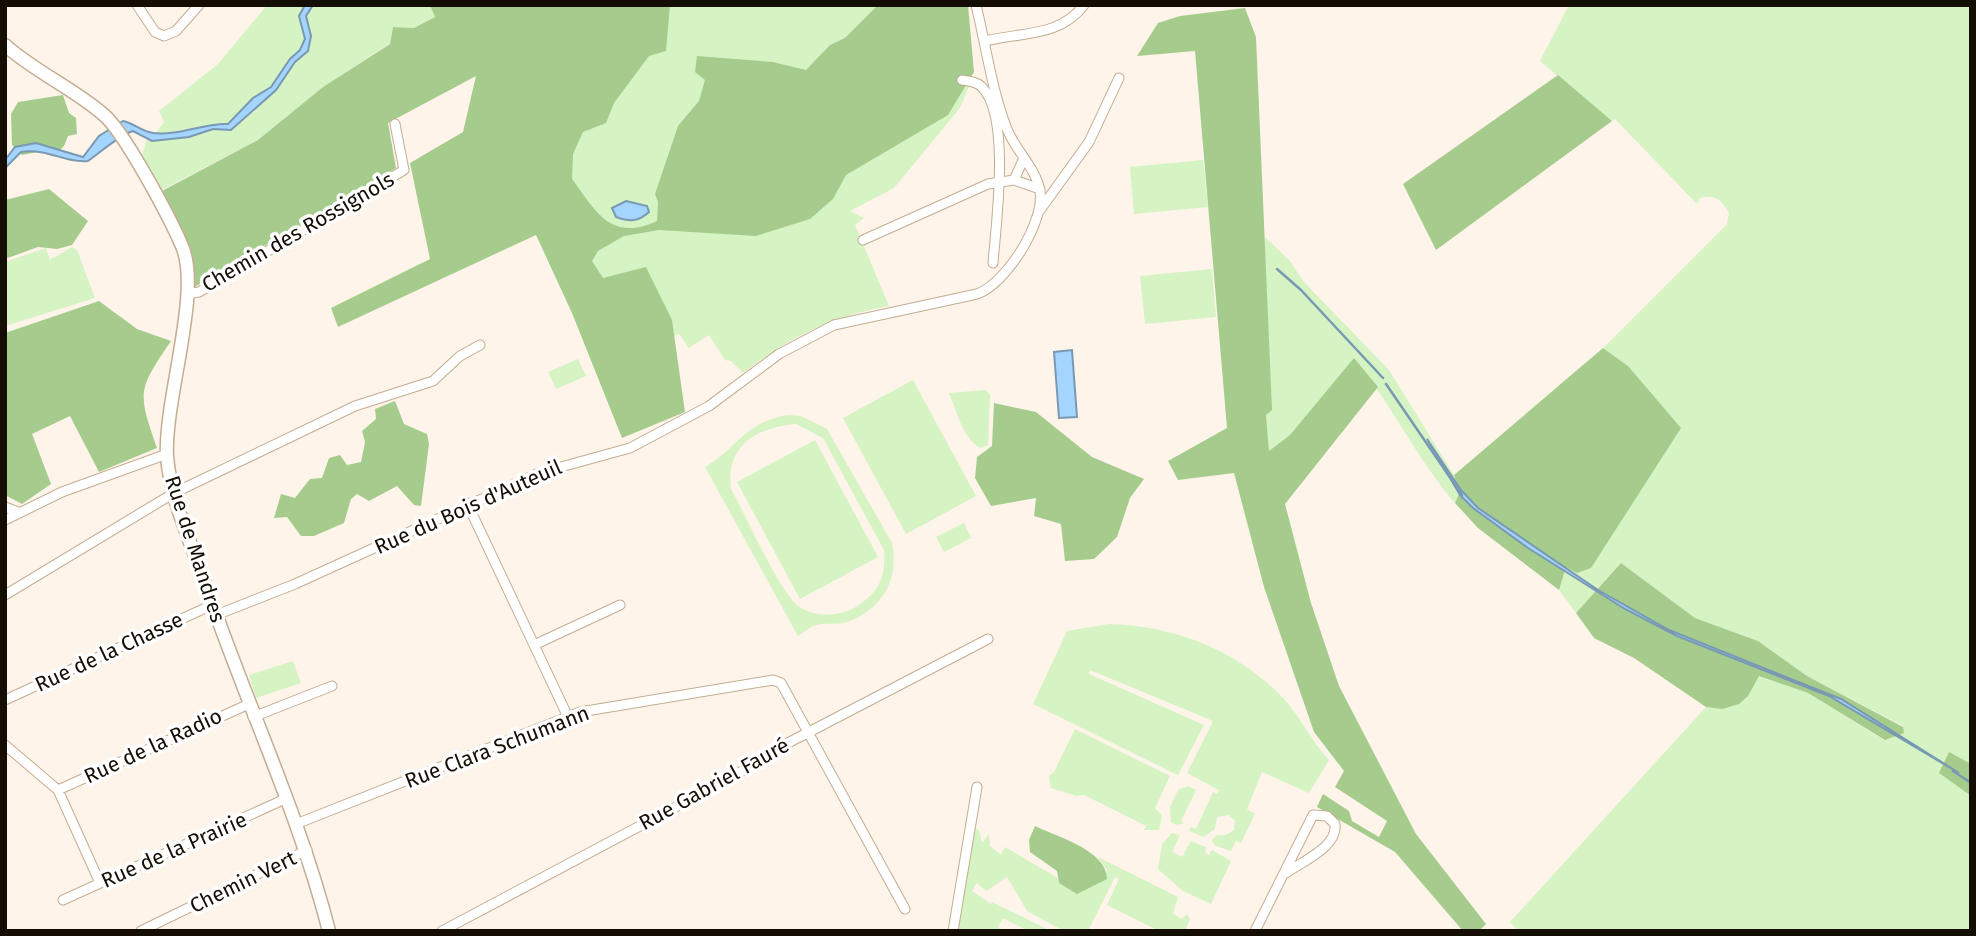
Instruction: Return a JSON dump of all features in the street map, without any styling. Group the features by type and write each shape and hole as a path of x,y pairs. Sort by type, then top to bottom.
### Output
{"street":[{"path":"137,5 156,32 164,36 176,31 199,5"},
{"path":"976,5 1007,130 1040,189 1040,210"},
{"path":"985,41 1029,31 1056,29 1072,21 1084,5"},
{"name":"Rue de Mandres","path":"5,35 48,76"},
{"name":"Rue de Mandres","path":"5,45 22,60 104,115 131,152 186,254 187,293 167,454 174,493 248,704 307,850 329,931"},
{"path":"1040,210 1089,142 1119,78"},
{"path":"962,80 980,84 989,97 1000,153 993,263"},
{"name":"Chemin des Rossignols","path":"187,293 199,292 404,170 395,124"},
{"path":"1014,180 1024,158"},
{"path":"863,240 999,181 1014,180 1040,189"},
{"name":"Rue du Bois d'Auteuil","path":"214,610 295,584 467,503 567,463 630,448 709,406 779,354 834,325 986,291 1028,239 1040,210"},
{"path":"5,595 174,493 355,406 433,381 460,356 480,345"},
{"path":"5,520 62,492 167,454"},
{"path":"467,503 568,717"},
{"path":"5,507 18,512"},
{"path":"534,645 620,605"},
{"name":"Rue de la Chasse","path":"5,700 214,610"},
{"name":"Rue Gabriel Fauré","path":"443,931 734,776 809,732 988,639"},
{"name":"Rue Clara Schumann","path":"296,824 580,712 765,679 781,684 905,909"},
{"path":"253,717 332,685"},
{"name":"Rue de la Radio","path":"58,790 248,704"},
{"path":"5,745 58,790 100,883"},
{"path":"953,931 976,788"},
{"name":"Rue de la Prairie","path":"63,900 285,799"},
{"path":"1255,931 1313,815 1327,816 1335,824 1336,834 1331,842 1286,873"},
{"name":"Chemin Vert","path":"141,931 307,850"}],"green space":[{"path":"267,5 305,5 299,16 305,42 271,87 253,98 228,124 156,133 164,122 159,111 218,64"},
{"path":"313,5 430,5 436,16 414,28 393,27 390,43 323,87 258,140 160,191 142,156 147,140 189,137 213,129 231,130 237,126 276,90 295,62 308,51 311,36 306,16"},
{"path":"430,5 670,5 666,51 649,56 614,103 606,123 583,132 573,154 572,179 589,203 607,221 628,228 657,221 658,202 655,194 678,126 699,101 705,80 695,72 697,56 773,62 806,70 830,45 845,38 878,5 968,5 974,72 948,115 846,175 833,199 810,219 756,236 659,230 624,236 598,251 592,261 603,278 646,267 672,320 685,412 622,438 572,313 536,235 338,327 331,308 430,259 410,163 463,132 476,76 388,123 396,168 193,288 186,239 162,191 258,140 323,87 390,44 393,27 414,28 435,17"},
{"path":"509,5 961,5 970,84 960,108 894,188 850,211 864,218 855,225 889,306 848,316 811,330 777,349 743,373 731,361 725,360 709,335 689,348 679,334 674,336 594,288"},
{"path":"1569,5 1971,5 1971,764 1939,773 1971,796 1971,931 1518,931 1510,922 1706,707 1724,707 1738,701 1758,675 1808,693 1884,740 1903,726 1807,676 1758,641 1695,618 1621,563 1576,613 1559,590 1628,366 1603,348 1727,224 1729,213 1721,201 1714,198 1700,198 1697,204 1615,119 1612,121 1540,61"},
{"path":"1245,8 1256,37 1272,410 1266,415 1269,451 1290,435 1354,358 1378,387 1285,504 1311,603 1339,686 1416,834 1486,924 1479,931 1463,931 1395,852 1317,807 1323,794 1349,811 1352,821 1379,837 1387,821 1335,787 1344,771 1314,732 1264,587 1234,473 1178,480 1168,461 1227,428 1195,51 1137,56 1158,23 1180,16"},
{"path":"1558,75 1612,121 1436,250 1403,184"},
{"path":"63,95 69,113 76,118 77,134 68,136 64,146 54,156 38,152 22,155 12,145 11,114 18,102"},
{"path":"1203,160 1208,207 1134,214 1130,167"},
{"path":"49,189 88,221 72,245 57,249 38,247 5,259 5,200"},
{"path":"1265,237 1290,261 1303,281 1389,370 1454,475 1459,494 1455,503 1354,359 1290,435 1269,451 1266,415"},
{"path":"72,247 77,250 95,298 5,326 5,262 46,248 50,260"},
{"path":"1212,269 1216,317 1145,324 1140,276"},
{"path":"99,301 137,329 171,341 152,370 144,392 146,414 157,448 99,472 70,416 32,434 51,484 22,504 5,495 5,333"},
{"path":"1603,348 1628,366 1681,428 1591,568 1577,573 1566,567 1559,590 1478,528 1455,503 1459,494 1454,475"},
{"path":"578,359 586,376 556,389 548,372"},
{"path":"913,380 976,496 906,534 843,418"},
{"path":"986,390 990,395 988,445 981,448 975,445 965,432 949,393"},
{"path":"395,401 404,424 427,434 429,444 421,506 414,505 397,486 369,501 357,494 351,499 344,523 314,536 301,536 287,517 274,518 281,494 295,498 310,479 322,478 329,458 340,455 347,465 361,462 365,442 362,431 376,419 375,409"},
{"path":"994,403 1036,412 1092,457 1144,479 1130,498 1117,537 1094,559 1065,561 1061,524 1034,516 1036,498 991,506 975,478 977,457 992,446"},
{"path":"801,416 827,429 892,543 894,556 891,579 872,608 850,621 815,626 798,636 705,467 752,429 774,418","holes":["796,424 823,438 884,550 883,573 874,591 856,607 831,614 806,610 790,598 731,489 730,474 739,450 769,429"]},
{"path":"815,440 878,557 800,599 737,482"},
{"path":"964,523 971,538 944,552 936,537"},
{"path":"1621,563 1695,618 1758,641 1807,676 1903,727 1904,733 1885,740 1808,693 1759,676 1748,696 1739,704 1722,709 1706,707 1634,658 1594,638 1576,613"},
{"path":"1109,624 1158,630 1204,644 1226,654 1266,682 1290,706 1329,760 1309,793 1262,772 1247,809 1255,814 1241,843 1236,841 1231,851 1214,845 1212,840 1217,835 1226,835 1234,830 1235,821 1229,815 1217,817 1215,829 1204,837 1189,831 1191,827 1196,829 1213,792 1217,794 1219,790 1187,773 1213,721 1090,670 1089,674 1204,725 1178,775 1033,704 1067,631"},
{"path":"293,661 301,683 256,698 249,675"},
{"path":"1075,729 1170,776 1155,808 1162,816 1159,830 1144,830 1146,826 1084,795 1077,796 1051,788 1049,776 1054,772"},
{"path":"1949,752 1971,764 1971,796 1939,773"},
{"path":"1188,786 1196,790 1181,821 1184,823 1176,825 1171,822 1170,807 1178,790"},
{"path":"1035,826 1090,852 1105,869 1107,879 1077,894 1059,883 1057,871 1030,852 1029,840"},
{"path":"974,828 979,830 982,843 989,834 990,846 1001,855 1005,847 1058,878 1059,883 1099,880 1107,870 1098,857 1178,897 1173,914 1182,919 1187,914 1190,919 1185,931 1159,931 1107,905 1119,879 1115,877 1088,931 1064,931 1027,911 1007,877 986,891 977,883 972,891 991,904 992,902 1051,931 1028,931 1003,918 998,927 1004,931 956,931"},
{"path":"1172,833 1180,835 1172,852 1182,857 1191,841 1206,847 1205,853 1209,855 1212,850 1231,861 1211,904 1183,891 1158,869 1162,844"}],"water":[{"path":"305,5 313,5 306,16 311,36 308,51 295,62 276,90 231,130 213,129 189,137 152,141 133,131 88,161 31,151 21,152 5,168 5,160 15,147 36,143 83,157 99,136 123,121 149,132 163,133 228,124 253,98 271,87 290,59 300,50 305,39 299,16"},
{"path":"626,201 647,206 649,212 634,220 616,217 612,208"},
{"path":"1072,350 1077,417 1059,418 1054,352"},
{"path":"1427,439 1461,490 1478,508 1598,590 1669,630 1841,699 1959,773 1829,696 1677,636 1625,609 1528,548 1473,508 1460,495"}],"waterway":[{"path":"1277,269 1301,290 1383,378"},
{"path":"1386,384 1462,495"},
{"path":"1953,771 1971,783"}]}
